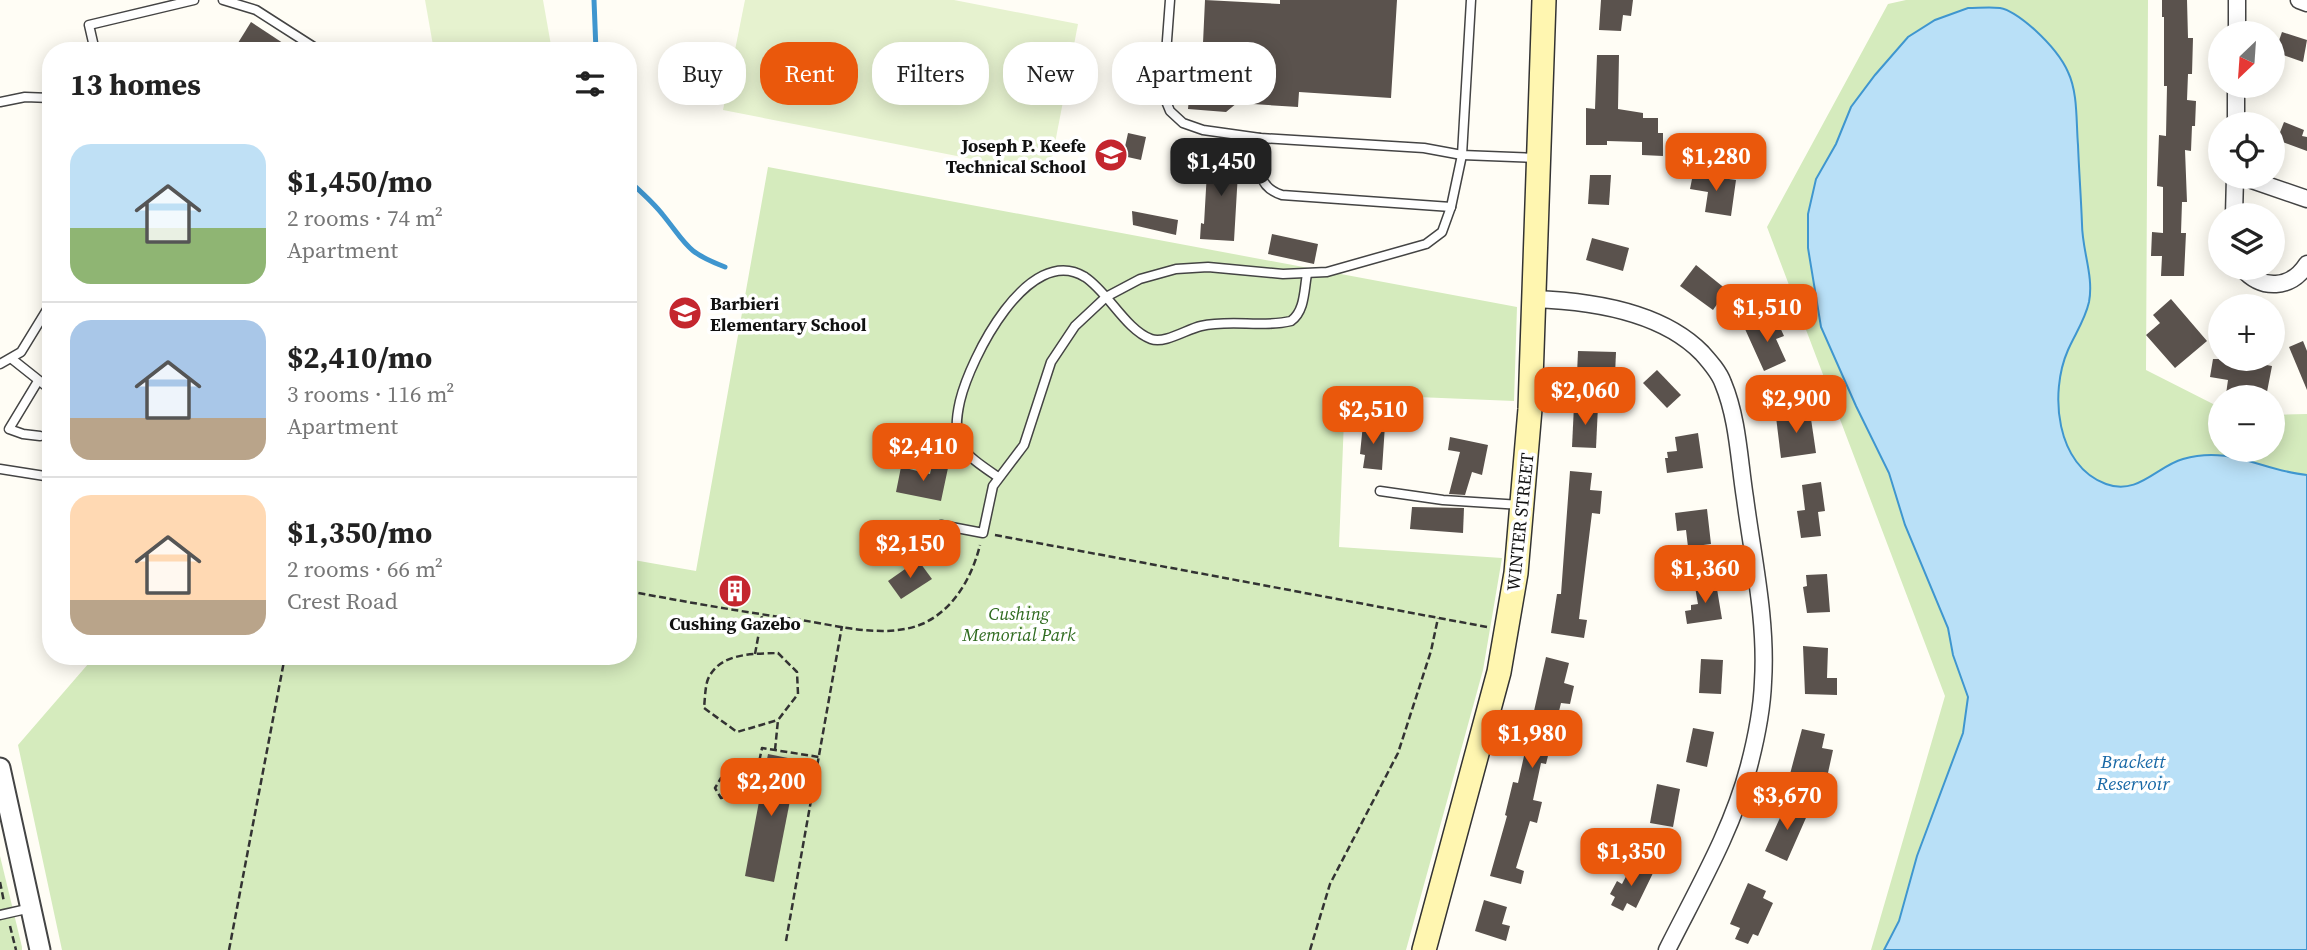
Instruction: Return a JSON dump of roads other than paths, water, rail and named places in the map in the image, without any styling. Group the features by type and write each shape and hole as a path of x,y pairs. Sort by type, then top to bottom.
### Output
{"main road":[{"name":"WINTER STREET","path":"1424,950 1488,716 1508,630 1524,505 1544,0"}],"street":[{"path":"2237,0 2237,21"},
{"path":"2299,0 2307,3"},
{"path":"2277,189 2307,199"},
{"path":"2257,280 2272,285 2294,280 2307,264"},
{"path":"1534,299 1572,302 1629,313 1653,321 1686,338 1702,353 1723,382 1734,421 1761,615 1763,684 1755,739 1741,793 1722,840 1667,950"},
{"path":"0,768 40,950"}],"lane":[{"path":"93,42 89,25 194,0"},
{"path":"223,0 256,10 306,42"},
{"path":"1170,0 1163,94 1170,111 1191,127 1260,138 1424,148 1462,156 1539,158"},
{"path":"921,540 941,525 983,533 990,496 998,477 1024,445 1044,380 1062,342 1089,311 1106,297 1140,279 1175,269 1208,267 1262,273 1307,274 1346,268 1426,244 1442,232 1451,207 1462,156 1471,0"},
{"path":"0,102 25,97 42,98"},
{"path":"1260,138 1260,178 1272,192 1282,195 1451,207"},
{"path":"998,477 964,451 955,430 970,369 987,334 998,319 1025,290 1050,273 1060,270 1079,274 1143,335 1160,340 1221,323 1282,324 1291,321 1298,316 1302,307 1307,274"},
{"path":"0,363 12,359 30,341 42,319"},
{"path":"12,359 42,384"},
{"path":"38,381 9,429 40,436"},
{"path":"0,469 42,476"},
{"path":"1380,491 1443,500 1524,505"},
{"path":"0,915 31,908"}],"water":[{"name":"Brackett Reservoir","path":"1968,8 2000,8 2009,11 2045,39 2068,72 2074,89 2083,234 2090,292 2085,315 2062,367 2058,407 2067,445 2076,462 2089,475 2117,487 2138,483 2183,459 2200,456 2208,456 2208,462 2250,462 2307,475 2307,950 1884,950 1899,921 1917,856 1963,733 1968,697 1953,655 1948,628 1905,525 1889,473 1821,327 1808,248 1808,214 1816,179 1836,144 1851,107 1908,37 1935,20"}],"waterway":[{"path":"594,0 596,42"},
{"path":"637,189 689,247 702,257 725,267"}],"place":[{"name":"Joseph P. Keefe Technical School","path":"1111,155"},
{"name":"Barbieri Elementary School","path":"685,313"},
{"name":"Cushing Gazebo","path":"735,591"}],"park label":[{"name":"Cushing Memorial Park","path":"1019,623"}]}
